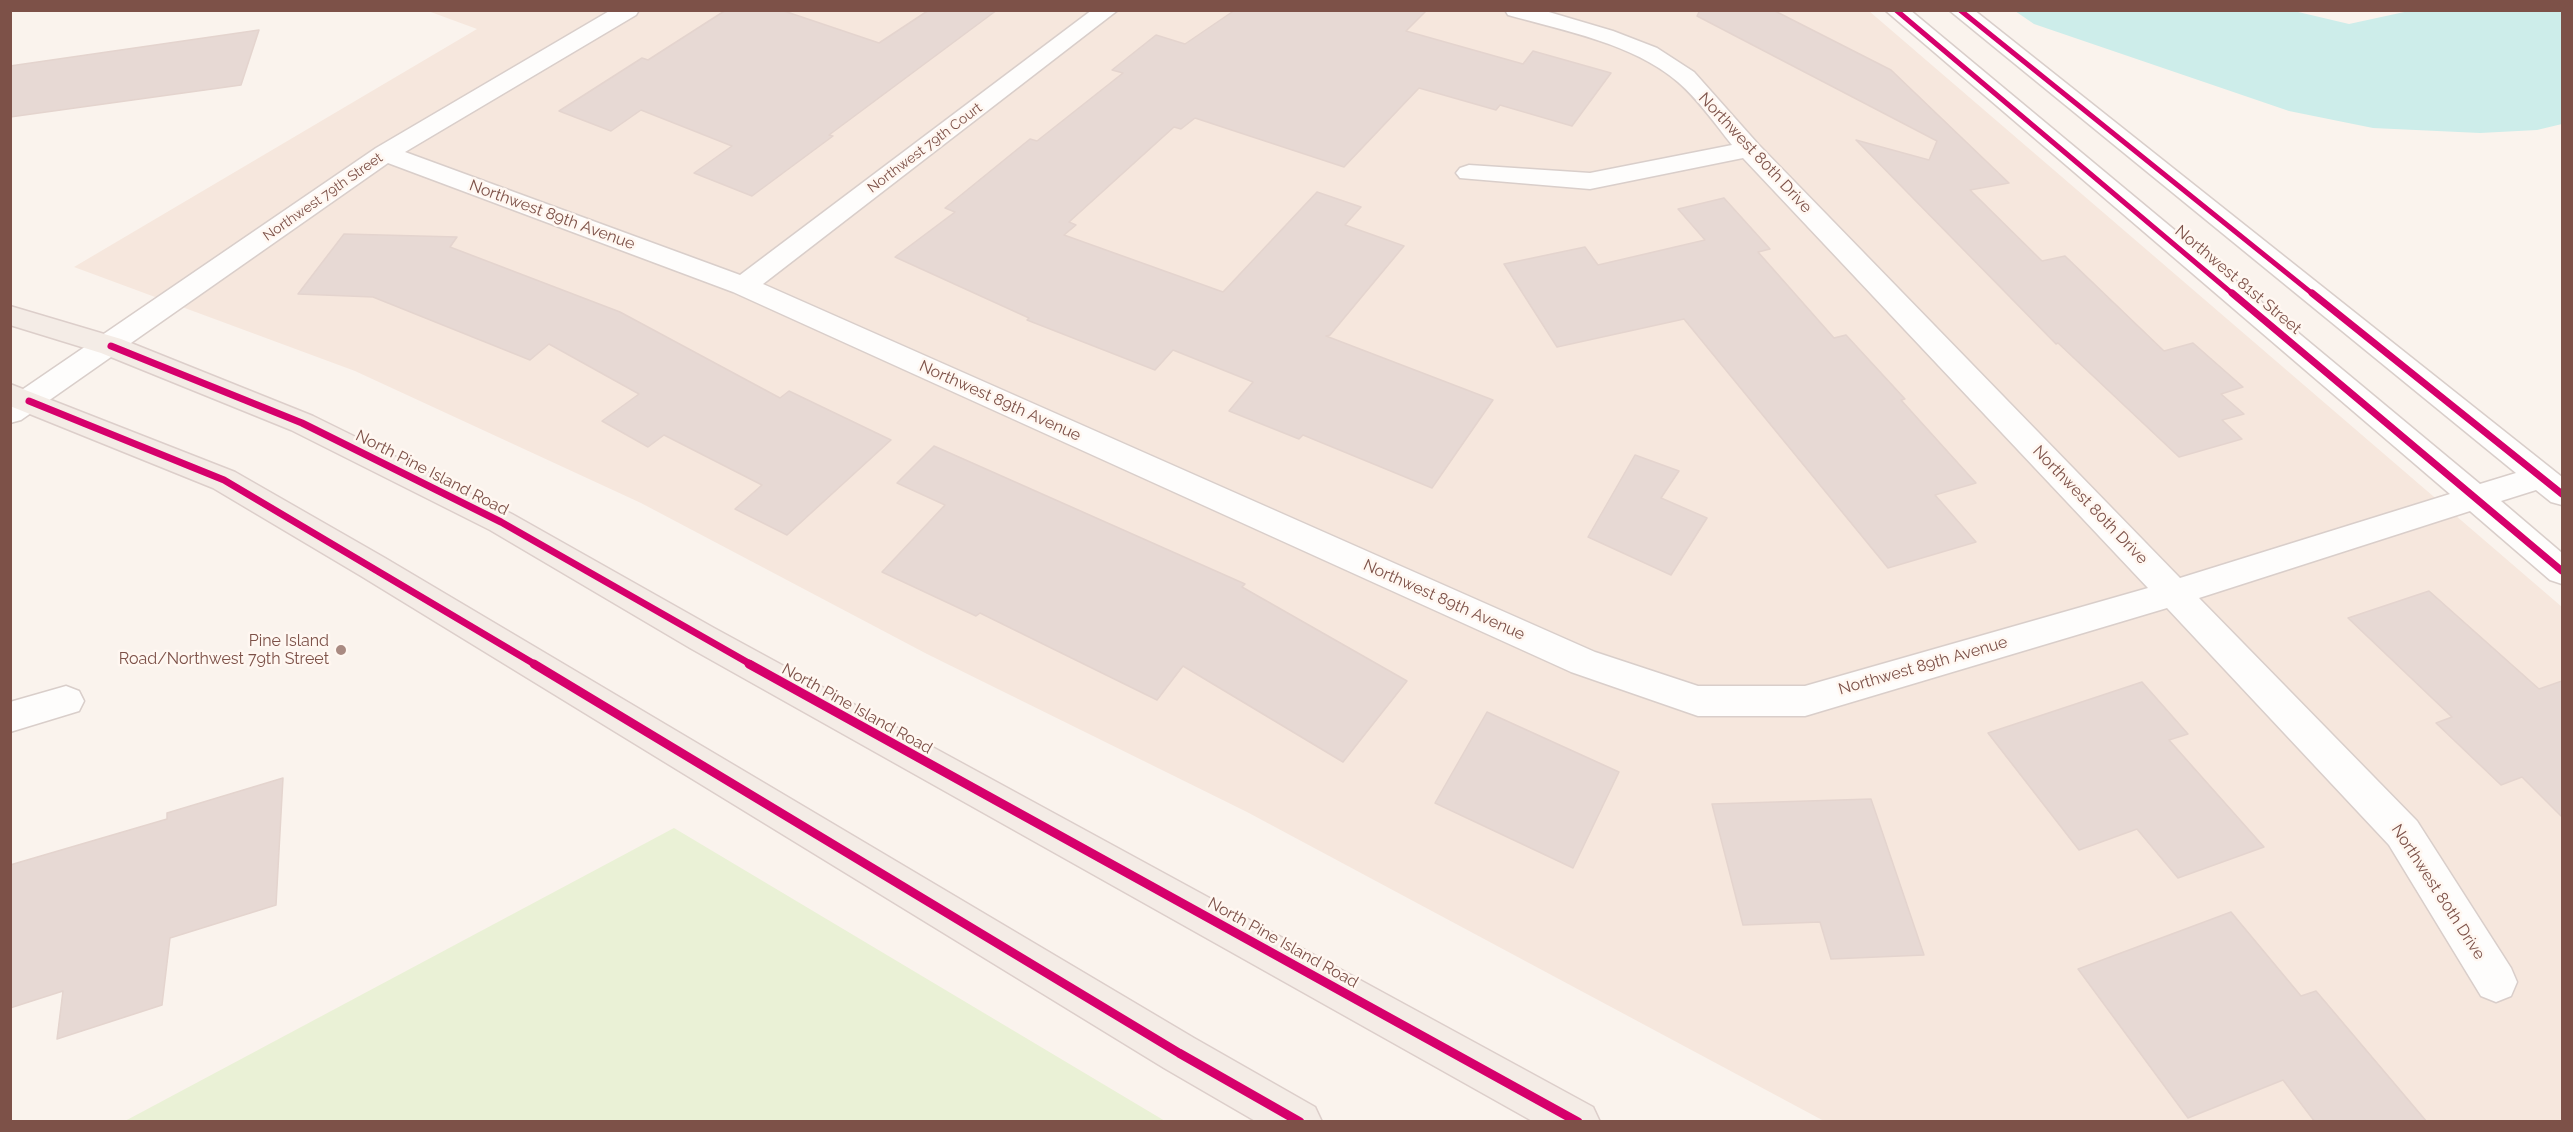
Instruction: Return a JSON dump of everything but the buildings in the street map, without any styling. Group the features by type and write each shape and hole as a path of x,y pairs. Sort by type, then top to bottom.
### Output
{"main road":[{"name":"North Pine Island Road","path":"10,315 111,346 302,423 501,522 702,638 1578,1122"},
{"path":"17,403 225,480 1169,1047 1300,1122"}],"street":[{"name":"Northwest 79th Street","path":"17,403 111,346 385,153 628,10"},
{"name":"Northwest 79th Court","path":"743,286 1107,10"},
{"name":"Northwest 80th Drive","path":"1516,10 1591,32 1652,54 1686,78 1749,149 2403,833 2496,982"},
{"name":"Northwest 81st Street","path":"1896,10 2562,571"},
{"path":"1960,10 2552,486"},
{"path":"1469,173 1590,181 1749,149"},
{"name":"Northwest 89th Avenue","path":"385,153 743,286 1583,662 1698,701 1805,701 2174,593 2475,498 2552,486"},
{"path":"10,717 66,701"}],"shaded area":[{"path":"428,11 1869,11 2562,607 2562,1121 1824,1121 1247,812 927,654 641,503 355,371 74,267 477,29"}],"green space":[{"path":"674,828 1165,1121 125,1121"}],"water":[{"path":"2015,11 2294,11 2349,24 2409,11 2562,11 2562,124 2537,130 2480,133 2373,128 2289,111 2034,24"}],"cycle path":[{"path":"1896,10 2562,571"},
{"path":"1960,10 2562,494"},
{"path":"111,346 302,423 501,522 702,638 1578,1122"},
{"path":"29,401 224,480 373,567 1179,1053 1300,1122"}],"place":[{"name":"Pine Island Road/Northwest 79th Street","path":"341,650"}]}
